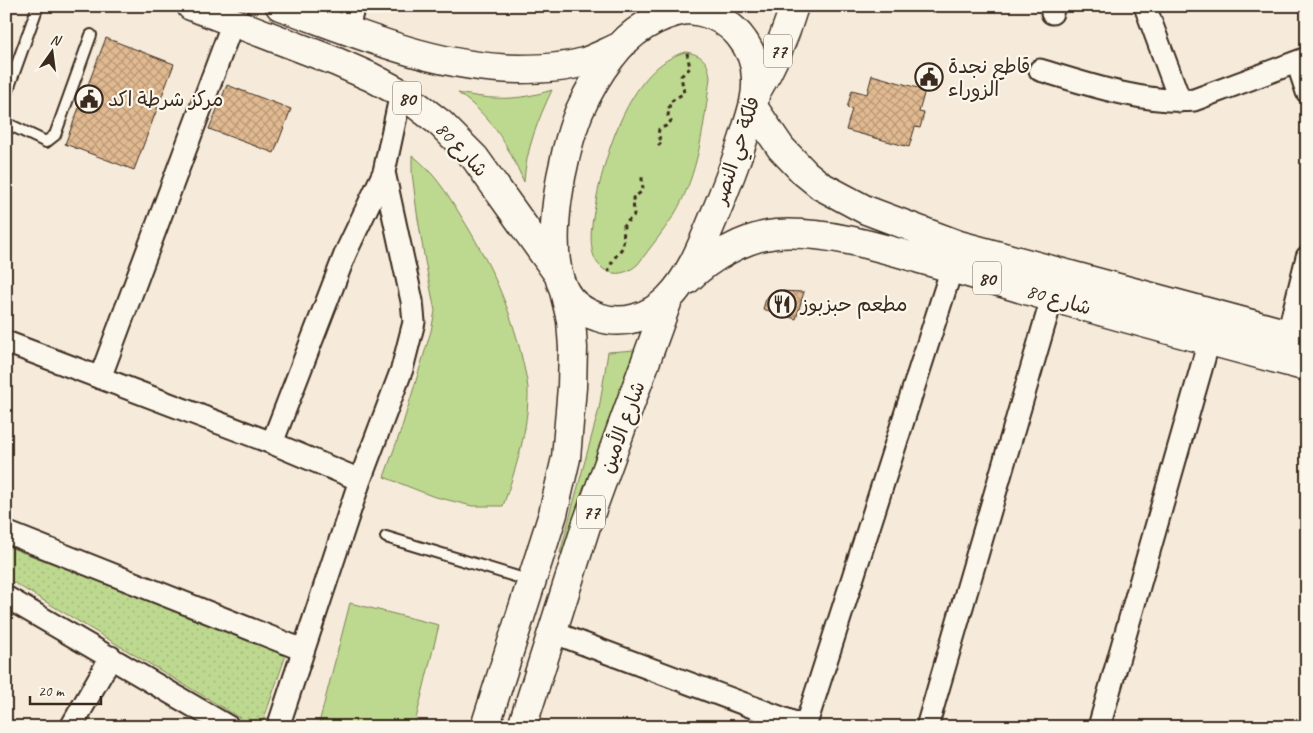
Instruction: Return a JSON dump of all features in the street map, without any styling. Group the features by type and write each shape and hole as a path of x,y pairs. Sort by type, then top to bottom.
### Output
{"main road":[{"name":"شارع 80","path":"191,6 337,62 401,93 440,123 475,158 561,283"},
{"name":"80","path":"280,6 350,18 424,56 496,68 542,69 583,62 626,41"},
{"path":"626,41 658,6"},
{"name":"77","path":"755,100 779,49 794,6"},
{"name":"فلكة حي النصر","path":"692,10 710,14 722,19 732,27 749,50 756,77 755,100 729,182 702,243 672,295 645,316 621,321 603,319 587,313 574,304 561,283 556,260 556,223 565,158 580,111 608,60 626,41 650,22 673,12 692,10"},
{"name":"شارع 80","path":"755,100 781,148 805,174 820,186 866,210 959,245 1297,336"},
{"name":"شارع 80","path":"672,295 692,274 711,260 738,245 774,234 819,236 882,248 1052,298 1307,367"},
{"name":"شارع الأمين","path":"485,727 553,514 566,458 573,348 571,320 561,283"},
{"name":"شارع الأمين","path":"522,727 590,515 672,295"}],"street":[{"path":"1145,6 1180,101"},
{"path":"100,378 234,22"},
{"path":"1040,70 1086,84 1138,96 1180,101 1194,100 1302,60 1307,92"},
{"path":"272,442 346,252 384,172 401,93"},
{"path":"278,727 360,480 402,369 414,322 412,301 384,172"},
{"path":"1297,336 1307,257"},
{"path":"552,632 805,727 952,268"},
{"path":"927,727 1052,298"},
{"path":"1099,727 1210,340"},
{"path":"6,342 272,442 360,480"},
{"path":"6,532 302,650"},
{"path":"6,597 112,657 229,727"},
{"path":"71,727 112,657"}],"lane":[{"path":"6,96 38,6"},
{"path":"6,123 46,142 55,135 91,35"},
{"path":"386,537 532,582"}],"path":[{"path":"658,146 662,142 658,135 658,129 671,122 668,116 670,102 684,93 681,76 690,68 687,52"},
{"path":"608,272 613,260 623,247 624,225 634,214 633,198 644,190 642,177"}],"green space":[{"path":"685,52 696,55 704,60 708,67 710,78 695,166 674,215 638,264 624,272 610,272 598,264 594,258 591,236 601,177 615,133 637,91 650,74 666,61"},
{"path":"552,90 542,112 527,158 524,182 505,144 490,122 458,93 494,98 516,98"},
{"path":"412,155 427,168 439,183 471,233 505,302 522,358 527,380 528,403 521,448 503,506 472,506 432,496 384,477 401,430 431,331 435,311 417,213 412,173"},
{"path":"635,350 605,431 565,554 560,553 599,409 608,352"},
{"path":"6,546 287,652 261,727 255,727 6,578"},
{"path":"350,603 439,625 414,727 318,727"}],"building":[{"path":"106,38 174,64 134,170 65,144"},
{"path":"872,75 925,90 919,112 924,113 920,128 915,127 909,147 846,130 852,109 847,108 852,90 867,94"},
{"path":"227,85 291,109 274,153 209,129"},
{"name":"مطعم حبزبوز","path":"777,291 804,292 796,319 763,309 766,299 770,294"}],"place":[{"name":"قاطع نجدة الزوراء","path":"929,77"},
{"name":"مركز شرطة اكد","path":"89,99"},
{"name":"مطعم حبزبوز","path":"782,304"}]}
